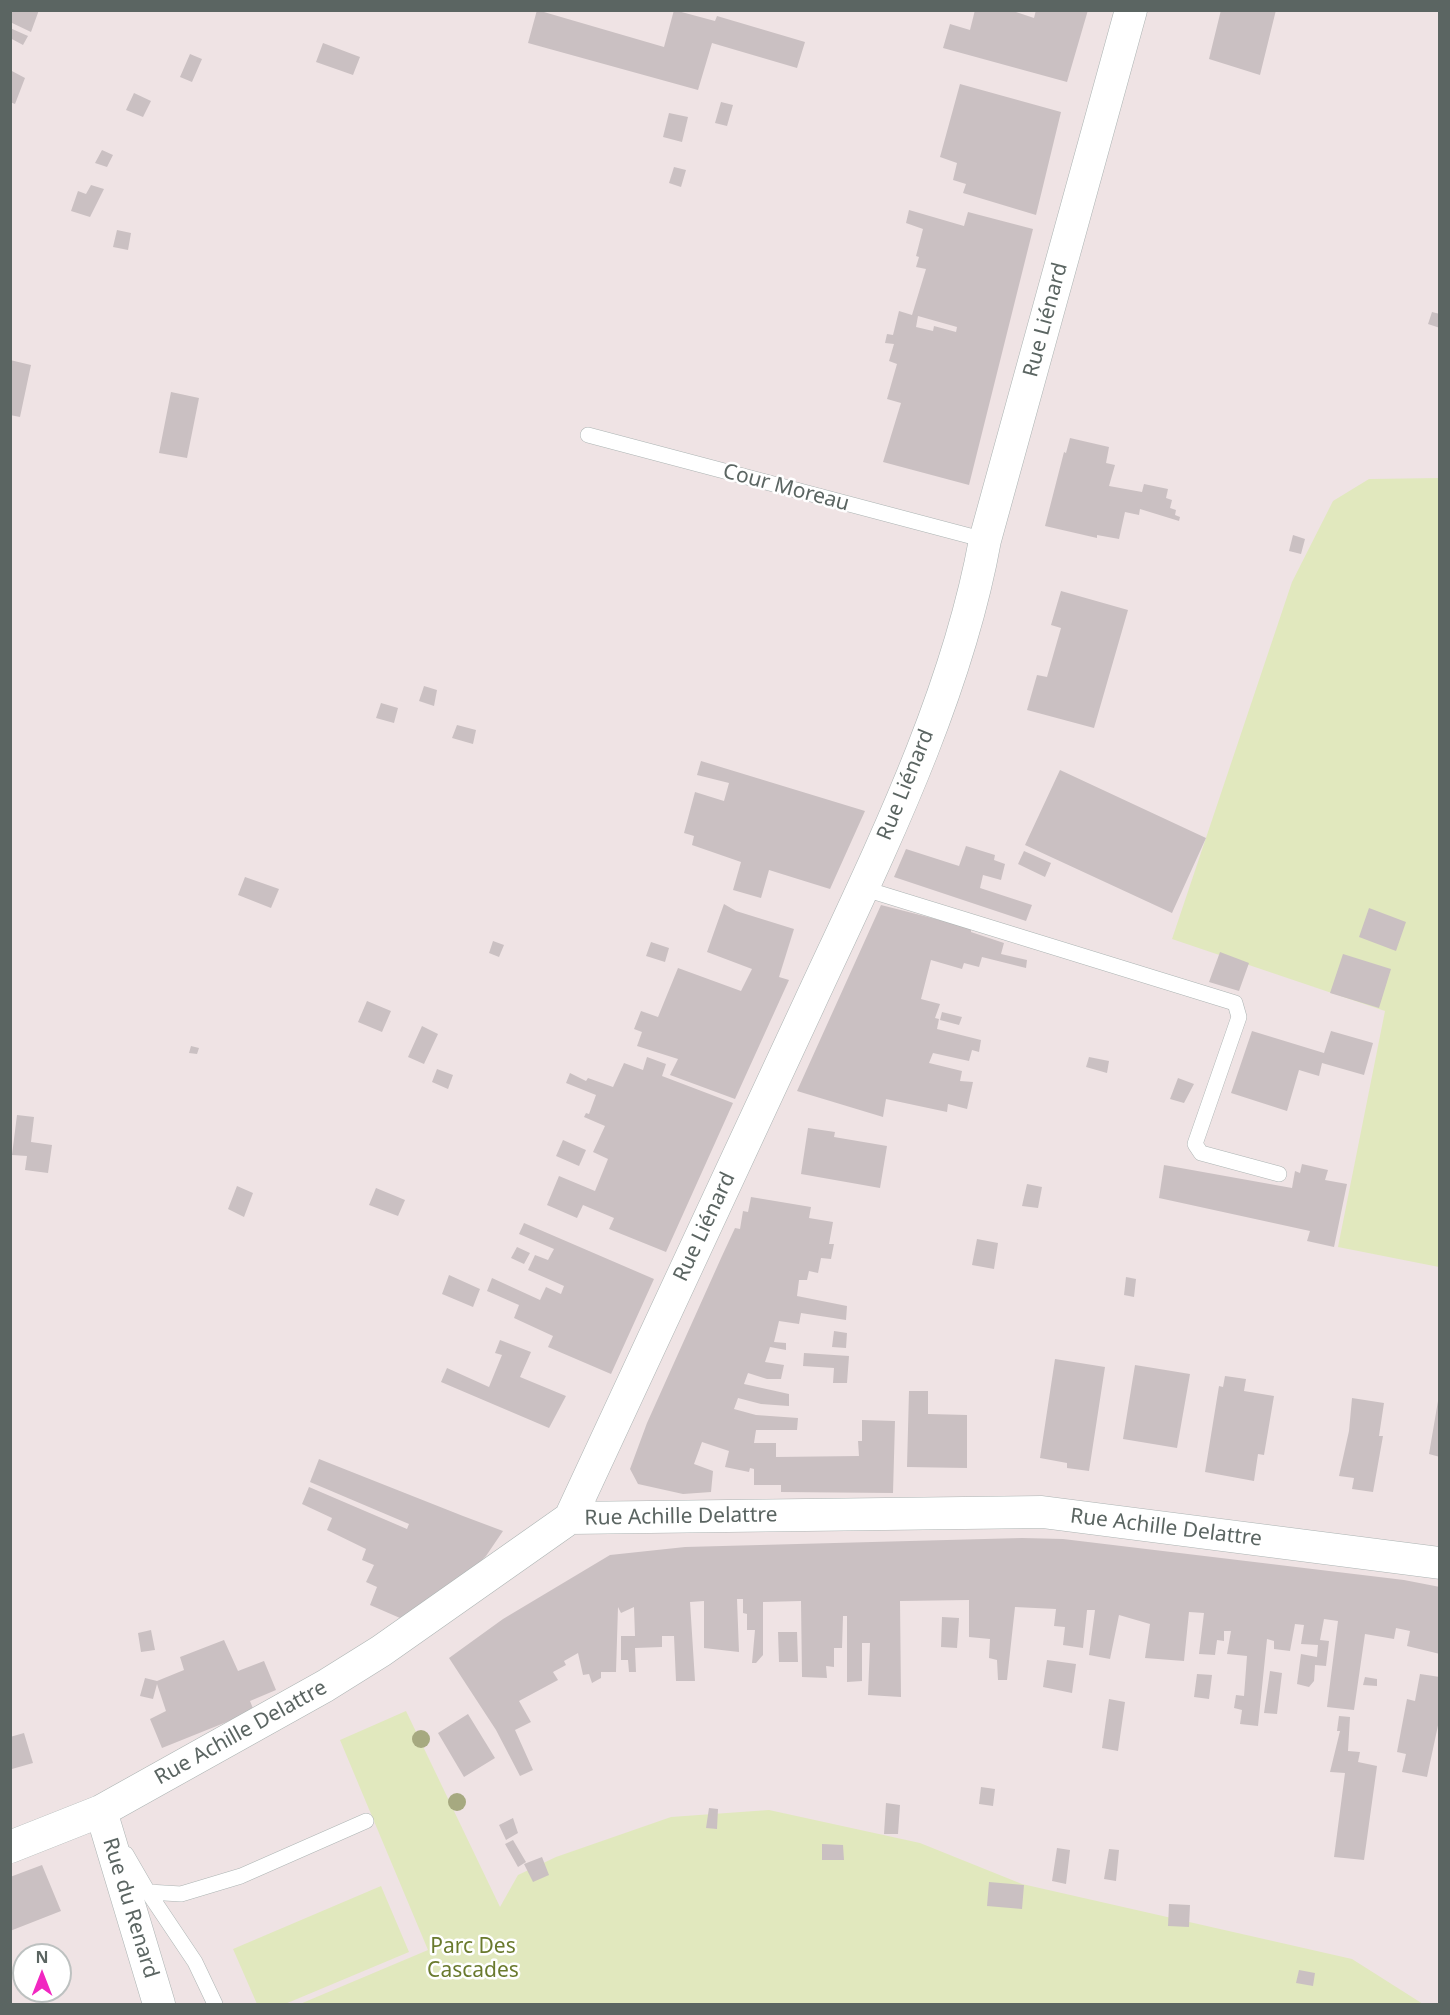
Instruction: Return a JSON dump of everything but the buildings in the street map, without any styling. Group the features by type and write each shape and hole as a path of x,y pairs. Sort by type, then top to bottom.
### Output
{"street":[{"name":"Rue Liénard","path":"570,1518 882,845 954,662 977,586 985,540 1131,10"},
{"name":"Rue Achille Delattre","path":"10,1847 101,1811 325,1686 381,1651 570,1518 1042,1512 1440,1563"},
{"name":"Rue du Renard","path":"101,1811 159,2004"}],"lane":[{"name":"Cour Moreau","path":"588,435 985,540"},
{"path":"862,888 1235,1003 1239,1017 1196,1144 1201,1153 1279,1174"},
{"path":"101,1811 148,1892 195,1962 216,2004"},
{"path":"148,1892 181,1894 241,1876 366,1821"}],"green space":[{"path":"1439,478 1439,1267 1338,1247 1385,1011 1172,939 1292,582 1333,501 1369,479"},
{"name":"Parc Des Cascades","path":"406,1711 500,1907 518,1875 556,1857 671,1817 769,1810 920,1843 1022,1884 1352,1959 1423,2004 300,2004 428,1950 340,1740"},
{"path":"381,1886 409,1952 285,2004 257,2004 233,1949"}]}
